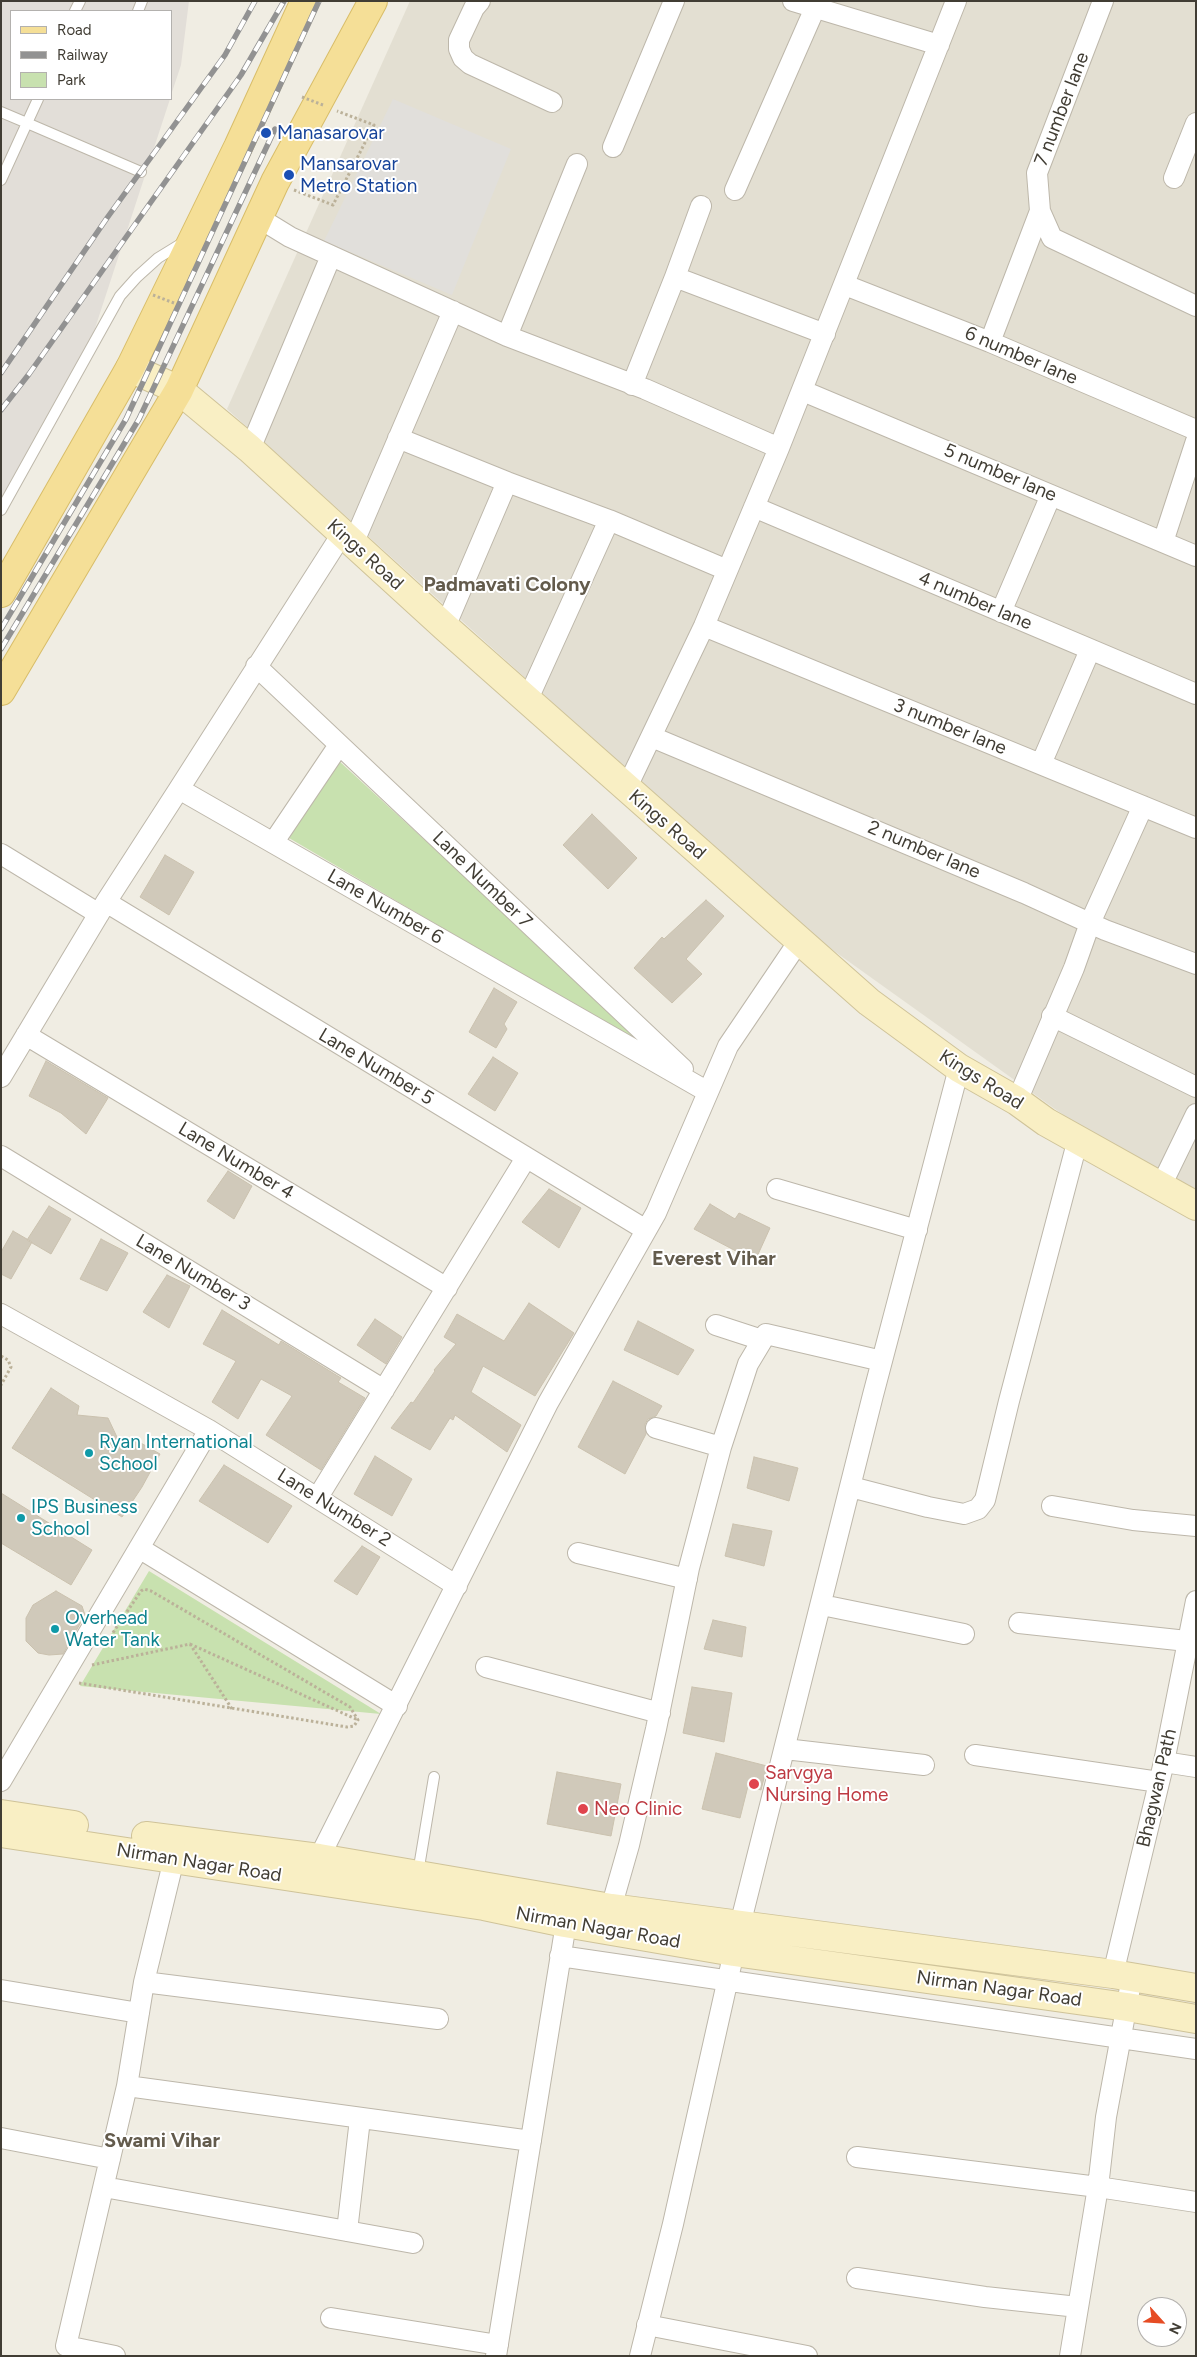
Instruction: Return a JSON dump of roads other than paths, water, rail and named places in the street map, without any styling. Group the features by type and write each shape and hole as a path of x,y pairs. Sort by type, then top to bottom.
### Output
{"main road":[{"path":"1,594 130,368 238,147 305,1"},
{"path":"1,691 179,390 275,182 373,1"}],"street":[{"path":"480,1 474,8 459,40 459,49 463,58 470,64 552,102"},
{"path":"613,147 674,1"},
{"path":"793,1 939,45"},
{"path":"626,789 704,626 803,391 956,1"},
{"name":"7 number lane","path":"1104,1 1037,173 1040,211 1052,238 1196,306"},
{"path":"735,190 815,8"},
{"path":"1174,178 1196,123"},
{"path":"507,336 577,164"},
{"path":"632,385 701,206"},
{"path":"990,342 1040,211"},
{"path":"259,218 290,237 507,336 632,385 779,448"},
{"path":"250,449 331,256"},
{"path":"675,277 825,334"},
{"name":"6 number lane","path":"845,285 990,342 1196,430"},
{"path":"1,1077 102,908 256,666 348,539 398,438 453,311"},
{"name":"Kings Road","path":"130,368 179,390 250,449 626,789 869,1002 959,1068 1017,1101 1046,1122 1160,1188 1196,1206"},
{"name":"5 number lane","path":"803,391 1196,556"},
{"path":"398,438 507,482 609,520 727,570"},
{"path":"1163,542 1196,441"},
{"path":"445,627 507,482"},
{"path":"1001,612 1051,495"},
{"name":"4 number lane","path":"754,507 1196,694"},
{"path":"528,701 609,520"},
{"name":"3 number lane","path":"704,626 1196,828"},
{"path":"1041,764 1090,650"},
{"name":"Lane Number 7","path":"256,666 708,1092"},
{"name":"2 number lane","path":"652,736 1024,893 1090,923 1196,964"},
{"path":"273,843 339,745"},
{"name":"Lane Number 6","path":"179,789 708,1092"},
{"path":"1017,1101 1090,923 1143,806"},
{"name":"Lane Number 5","path":"1,854 102,908 646,1230"},
{"path":"319,1858 548,1403 656,1213 728,1046 800,941"},
{"path":"1052,1016 1196,1087"},
{"name":"Lane Number 4","path":"26,1035 447,1288"},
{"path":"640,2356 646,2325 673,2224 740,1925 882,1362 959,1068"},
{"path":"1160,1188 1196,1114"},
{"path":"851,1488 964,1514 978,1509 985,1500 1078,1139"},
{"name":"Lane Number 3","path":"1,1156 384,1390"},
{"path":"318,1497 526,1158"},
{"path":"777,1188 918,1230"},
{"name":"Lane Number 2","path":"1,1314 209,1430 457,1586"},
{"path":"716,1325 762,1340"},
{"path":"611,1908 660,1713 687,1579 721,1447 748,1364 766,1334 882,1362"},
{"path":"656,1428 721,1447"},
{"path":"1,1781 71,1682 139,1548 209,1430"},
{"path":"1052,1506 1132,1520 1196,1526"},
{"path":"139,1548 397,1706"},
{"path":"578,1553 687,1579"},
{"name":"Bhagwan Path","path":"1070,2356 1098,2187 1106,2117 1127,2007 1122,1976 1196,1601"},
{"path":"822,1605 964,1634"},
{"path":"1019,1623 1187,1641"},
{"path":"486,1667 660,1713"},
{"path":"785,1749 924,1765"},
{"path":"975,1755 1159,1782"},
{"path":"1164,1762 1196,1766"},
{"name":"Nirman Nagar Road","path":"1,1814 173,1850 484,1906 568,1911 611,1908 1122,1976 1196,1988"},
{"name":"Nirman Nagar Road","path":"1,1834 173,1850 319,1858 417,1874 734,1952 1127,2007 1196,2019"},
{"path":"115,2356 65,2351 127,2086 144,1982 173,1850"},
{"path":"331,2318 497,2350 568,1911"},
{"path":"560,1956 1196,2049"},
{"path":"805,1992 809,1963"},
{"path":"856,2000 860,1970"},
{"path":"144,1982 438,2019"},
{"path":"1,1990 139,2013"},
{"path":"127,2086 531,2141"},
{"path":"347,2231 360,2119"},
{"path":"1,2138 110,2159"},
{"path":"857,2157 1098,2187 1196,2202"},
{"path":"104,2187 413,2243"},
{"path":"857,2278 985,2297 1078,2308"},
{"path":"646,2325 807,2356"}],"lane":[{"path":"1,180 38,100"},
{"path":"1,112 141,172"},
{"path":"1,510 120,296 158,258 195,234"},
{"path":"417,1874 434,1777"}],"railway":[{"path":"1,373 107,218 225,55 255,1"},
{"path":"1,410 29,374 241,75 284,1"},
{"path":"1,629 126,419 319,1"},
{"path":"1,649 139,419 275,129"}],"place":[{"name":"Manasarovar","path":"266,133"},
{"name":"Mansarovar Metro Station","path":"289,175"},
{"name":"Ryan International School","path":"89,1453"},
{"name":"IPS Business School","path":"21,1518"},
{"name":"Overhead Water Tank","path":"55,1629"},
{"name":"Sarvgya Nursing Home","path":"754,1784"},
{"name":"Neo Clinic","path":"583,1809"}],"district":[{"name":"Padmavati Colony","path":"507,585"},
{"name":"Everest Vihar","path":"714,1259"},
{"name":"Swami Vihar","path":"162,2141"}]}
